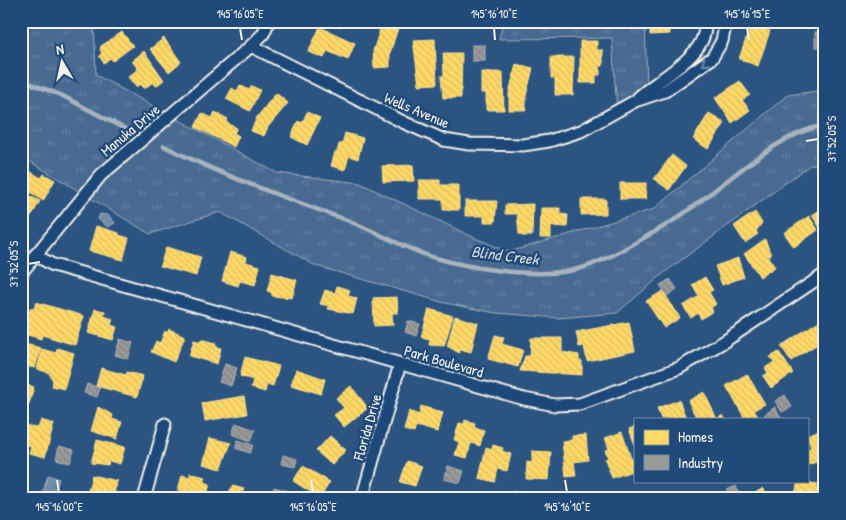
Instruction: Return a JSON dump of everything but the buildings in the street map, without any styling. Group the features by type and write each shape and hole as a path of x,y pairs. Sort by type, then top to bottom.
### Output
{"street":[{"name":"Manuka Drive","path":"21,273 95,181 251,46 262,34 269,21"},
{"name":"Wells Avenue","path":"635,101 647,88 697,51 705,33 704,21"},
{"name":"Wells Avenue","path":"251,46 417,129 444,140 469,144 523,145 550,141 581,131 635,101 665,91 712,58 722,42 726,21"},
{"name":"Park Boulevard","path":"35,255 53,265 534,402 555,405 580,404 666,374 692,362 825,274"},
{"name":"Florida Drive","path":"362,499 400,364"},
{"path":"144,499 165,424"}],"green space":[{"path":"21,21 94,21 96,75 277,173 360,183 475,238 509,252 654,209 787,95 825,90 825,163 810,165 664,273 617,313 559,318 496,313 445,303 316,266 220,212 150,234 21,156"},
{"path":"503,21 645,21 647,88 617,112 612,38 499,39"}],"water":[{"path":"100,214 108,215 115,223 108,227 98,219"},
{"path":"48,475 59,479 53,498 42,495"}],"waterway":[{"name":"Blind Creek","path":"21,80 61,95 127,130"},
{"name":"Blind Creek","path":"164,146 232,177 349,221 432,257 507,272 547,273 582,268 624,249 682,215 762,154 803,131 825,125"}]}
